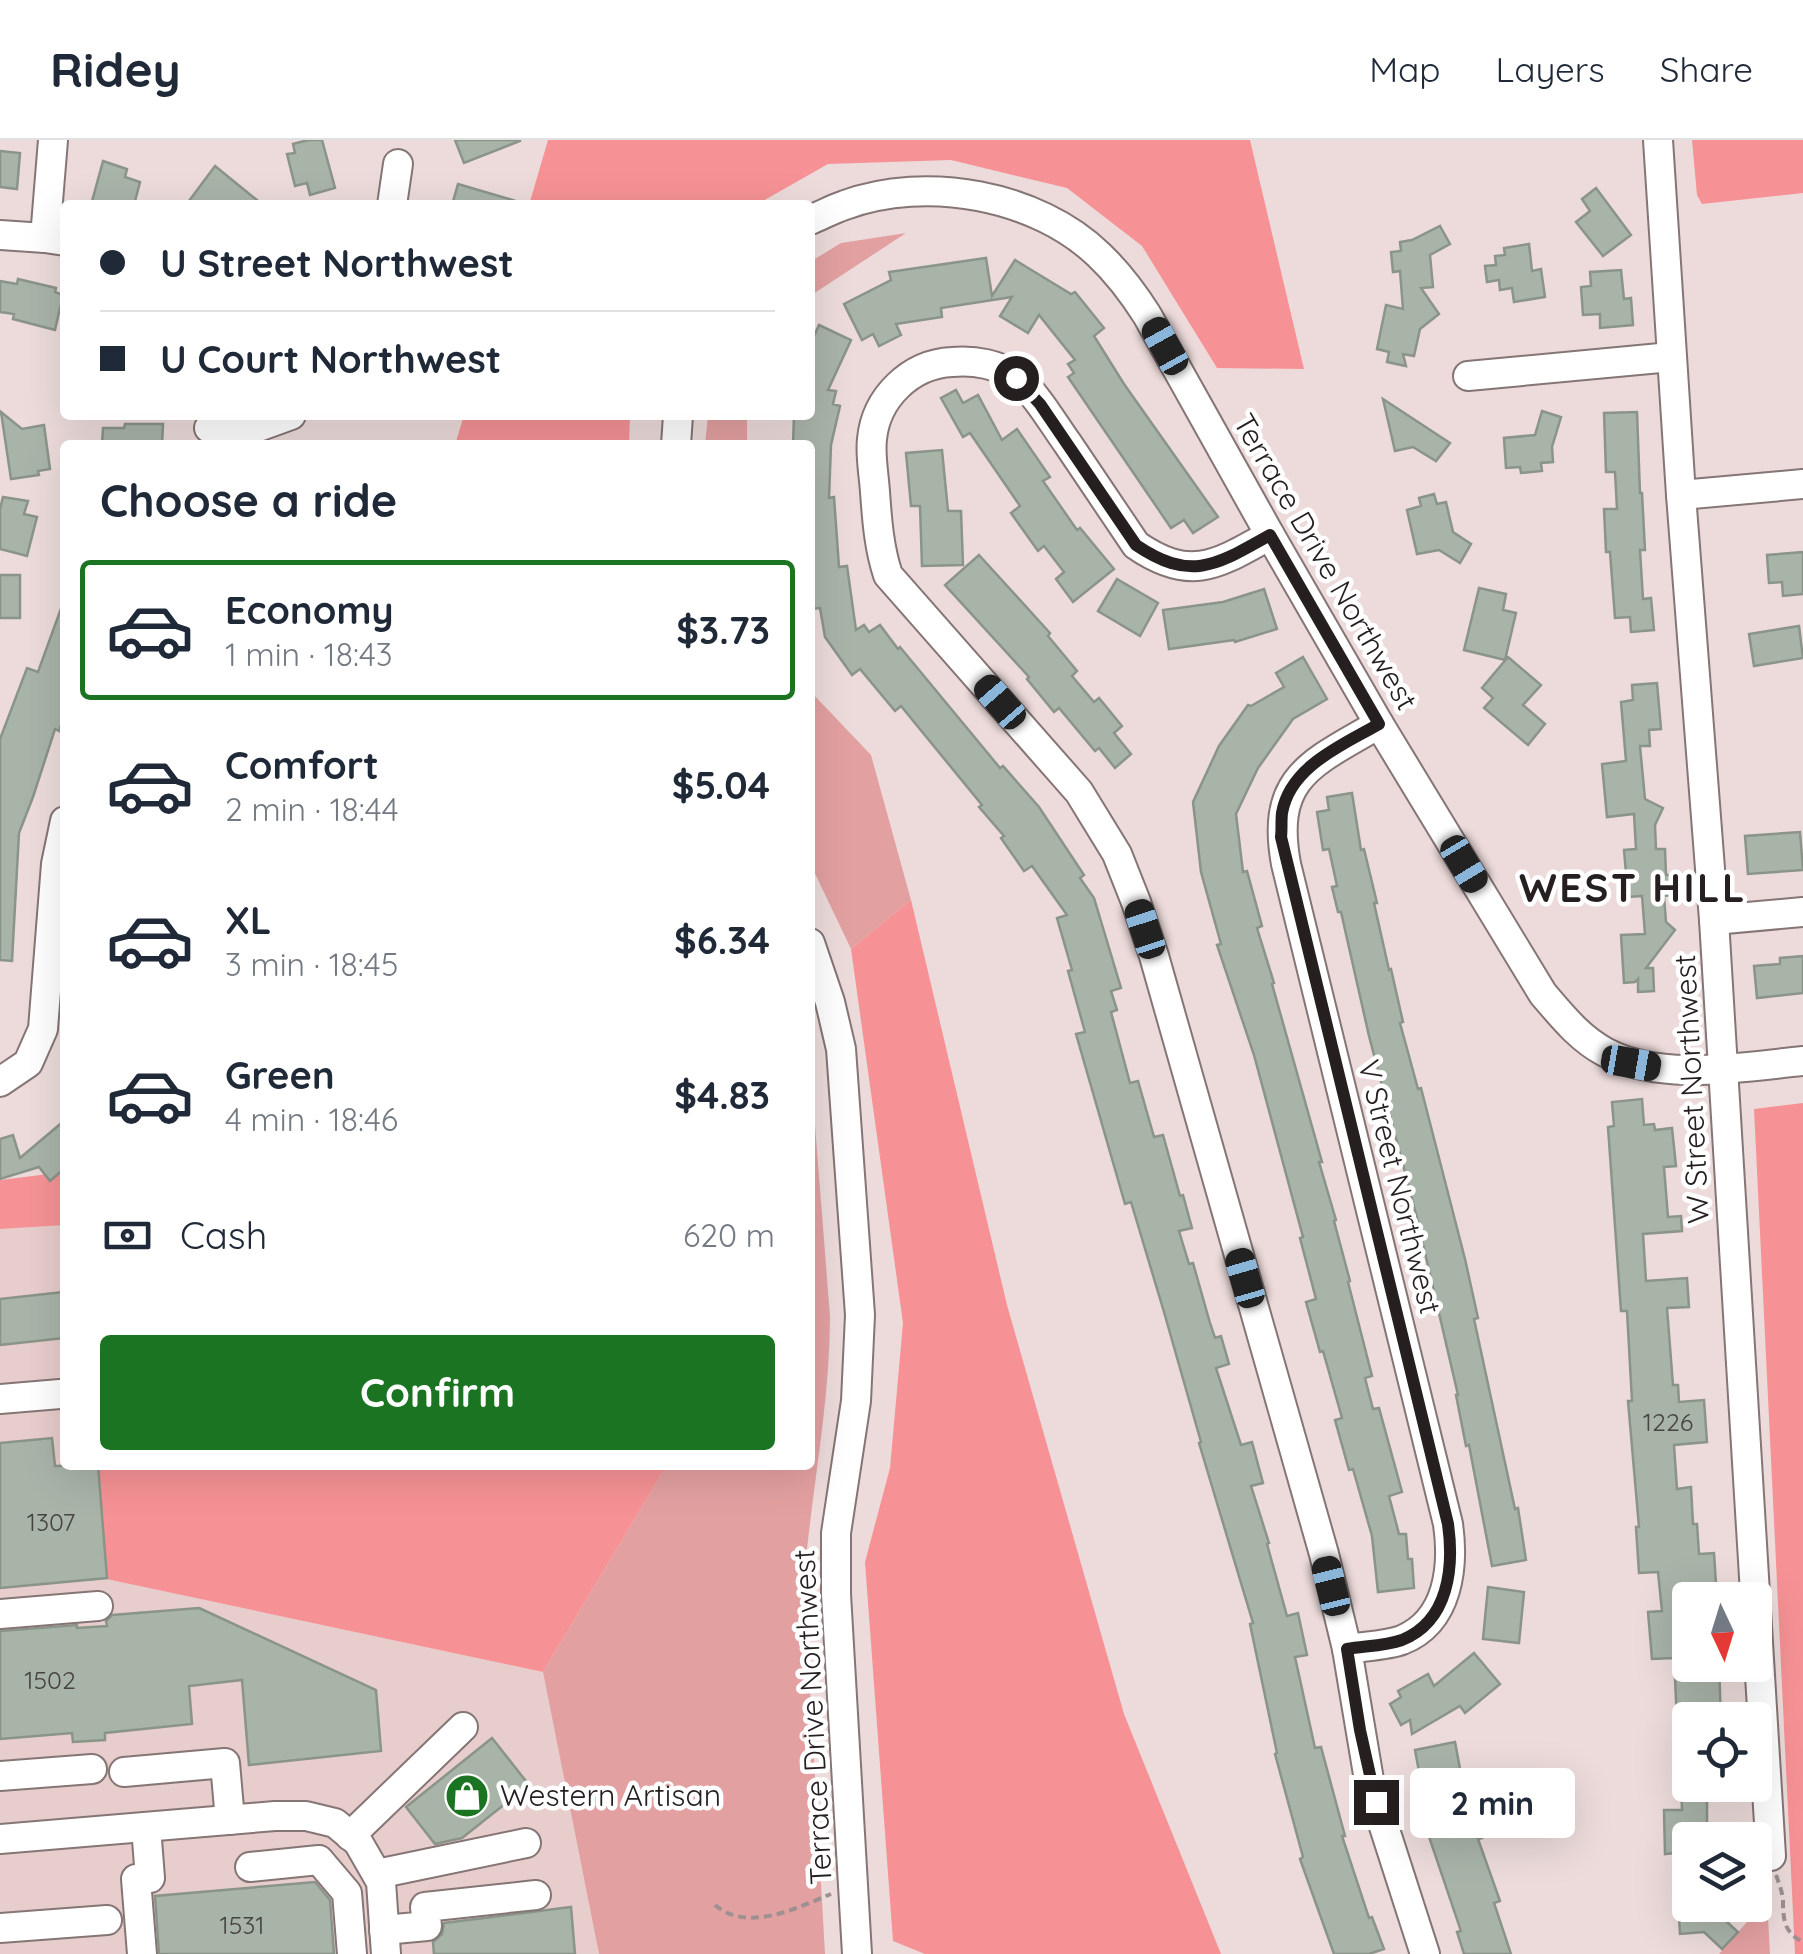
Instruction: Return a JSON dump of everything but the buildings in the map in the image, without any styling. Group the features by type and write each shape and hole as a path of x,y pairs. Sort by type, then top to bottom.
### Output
{"street":[{"path":"0,235 55,240 53,140"},
{"name":"W Street Northwest","path":"1658,140 1714,920 1769,1822"},
{"path":"393,200 398,164"},
{"name":"Terrace Drive Northwest","path":"815,218 848,204 891,195 979,195 1032,212 1097,253 1148,314 1379,724 1543,994 1572,1029 1603,1051 1631,1063 1661,1068 1723,1069 1803,1062"},
{"path":"1468,376 1671,357"},
{"path":"1270,535 1223,561 1199,566 1157,559 1136,545 1040,404 1016,378 995,366 943,362 913,374 891,390 877,414 871,441 875,502 881,554 888,574 1079,792 1117,854 1136,902 1324,1554 1347,1649 1369,1780 1425,1954"},
{"path":"208,430 258,427 277,420"},
{"path":"1681,495 1803,484"},
{"name":"V Street Northwest","path":"1347,1649 1402,1640 1417,1630 1441,1603 1451,1564 1448,1524 1281,837 1288,793 1300,776 1318,760 1379,724"},
{"path":"0,1082 28,1063 43,1029 60,845"},
{"path":"1714,920 1803,912"},
{"name":"Terrace Drive Northwest","path":"815,958 841,1049 860,1314 856,1400 836,1533 836,1594 858,1954"},
{"path":"0,1399 60,1394"},
{"path":"0,1614 98,1606"},
{"path":"342,1830 463,1726"},
{"path":"124,1772 226,1763 230,1820"},
{"path":"0,1776 92,1769"},
{"path":"284,1816 288,1863"},
{"path":"0,1839 306,1816 342,1830 358,1842 381,1882 385,1942 427,1926 425,1907 536,1896"},
{"path":"142,1954 136,1879 150,1878 146,1827"},
{"path":"377,1874 526,1843"},
{"path":"250,1866 319,1860 348,1893 352,1954"},
{"path":"0,1928 106,1920"}],"path":[{"path":"1772,1860 1783,1898 1782,1919 1791,1935 1803,1942"},
{"path":"715,1905 741,1918 765,1916 854,1885"}],"shaded area":[{"path":"548,140 1250,140 1304,369 1217,368 1142,246 1067,188 951,160 828,164 765,200 530,200"},
{"path":"1692,140 1803,140 1803,193 1702,204 1697,195"},
{"path":"906,233 815,293 815,259 841,243"},
{"path":"462,420 630,420 629,440 456,440"},
{"path":"708,420 747,420 747,440 706,440"},
{"path":"815,696 871,755 911,900 851,949 815,873"},
{"path":"911,900 1007,1305 1124,1714 1221,1954 925,1954 893,1941 865,1562 890,1468 903,1323 851,949"},
{"path":"1803,1103 1803,1954 1795,1954 1754,1109"},
{"path":"815,1126 830,1316 827,1383 804,1581 825,1954 599,1954 543,1672 664,1470 815,1470"},
{"path":"60,1173 60,1225 0,1229 0,1180"},
{"path":"60,1225 60,1470 92,1470 97,1577 543,1672 599,1954 0,1954 0,1229"},
{"path":"92,1470 664,1470 543,1672 97,1577"},
{"path":"1747,1922 1768,1922 1770,1954 1719,1954"}],"place":[{"name":"Western Artisan","path":"467,1796"}],"district":[{"name":"WEST HILL","path":"1633,888"}],"route":[{"path":"1016,378 1040,404 1136,545 1157,559 1199,566 1223,561 1270,535 1379,724 1318,760 1300,776 1288,793 1281,837 1451,1547 1447,1586 1429,1619 1402,1640 1347,1649 1376,1802"}]}
